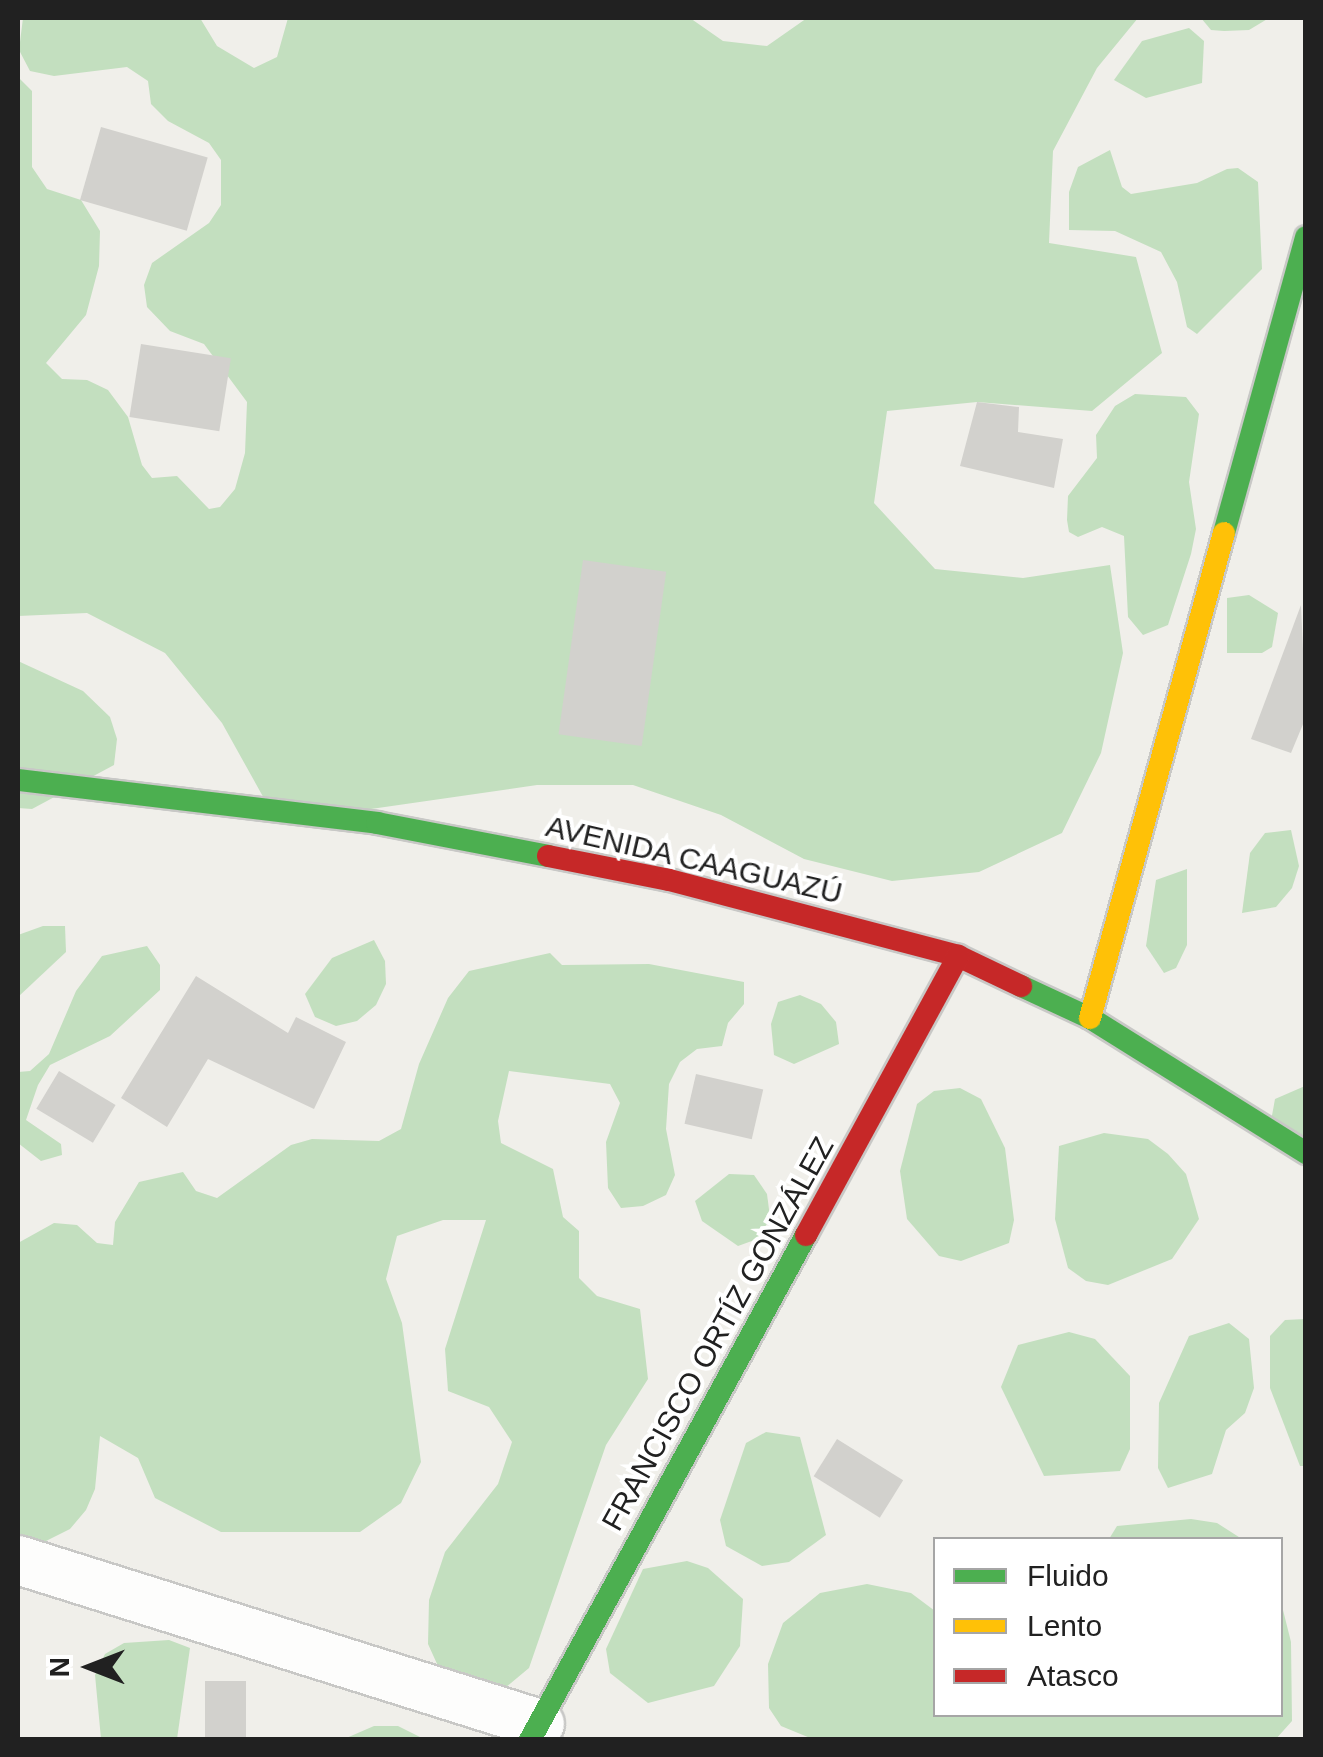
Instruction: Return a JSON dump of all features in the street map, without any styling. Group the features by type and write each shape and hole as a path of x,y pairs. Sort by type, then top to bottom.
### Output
{"street":[{"path":"1090,1018 1306,236"},
{"name":"AVENIDA CAAGUAZÚ","path":"18,780 377,823 669,880 958,956 1090,1018 1306,1153"},
{"name":"FRANCISCO ORTÍZ GONZÁLEZ","path":"535,1732 958,956"},
{"path":"18,1560 535,1732"}],"green space":[{"path":"23,18 200,18 217,46 254,68 277,57 288,18 690,18 723,41 767,46 807,18 1138,18 1097,68 1053,151 1049,243 1136,257 1162,353 1092,411 977,402 887,411 874,503 935,569 1023,578 1110,565 1123,653 1101,753 1062,833 979,872 892,881 804,859 721,815 633,785 537,785 357,811 266,802 222,723 165,653 87,613 18,616 18,77 32,91 32,167 47,189 81,200 100,231 99,266 86,315 46,363 62,379 87,380 108,390 128,417 142,465 152,478 177,476 209,509 220,507 235,489 245,453 247,402 204,344 170,331 147,307 144,285 152,263 209,223 221,205 221,160 209,143 168,121 151,104 148,81 127,67 54,76 30,71 19,50"},
{"path":"1201,18 1269,18 1249,30 1224,31 1211,30"},
{"path":"1189,28 1204,41 1202,83 1146,98 1114,80 1142,41"},
{"path":"1110,150 1122,187 1131,194 1197,183 1227,169 1238,168 1258,182 1262,269 1197,334 1187,327 1177,282 1161,252 1115,231 1069,230 1069,192 1078,167"},
{"path":"1135,394 1186,397 1199,414 1189,482 1196,529 1191,554 1168,625 1143,635 1128,617 1124,536 1102,527 1078,537 1069,532 1067,520 1068,496 1097,458 1096,435 1115,406"},
{"path":"1249,595 1278,613 1272,647 1262,653 1227,653 1227,598"},
{"path":"18,661 83,691 110,717 117,739 114,765 32,809 18,808"},
{"path":"1291,830 1299,866 1292,888 1276,907 1242,913 1250,853 1265,833"},
{"path":"1187,869 1187,945 1176,968 1164,973 1146,946 1156,880"},
{"path":"43,926 65,926 66,952 18,997 18,935"},
{"path":"374,940 385,961 386,984 376,1005 357,1021 336,1026 315,1017 305,994 332,958"},
{"path":"147,946 160,965 160,990 110,1036 50,1065 38,1085 26,1120 61,1144 62,1155 41,1161 18,1143 18,1072 30,1071 49,1054 76,991 102,956"},
{"path":"550,953 562,965 649,964 744,982 744,1004 728,1023 722,1046 697,1049 680,1062 669,1084 666,1129 675,1175 666,1195 643,1206 621,1208 608,1188 606,1142 620,1103 610,1084 509,1071 498,1121 501,1143 553,1169 563,1217 579,1231 579,1278 597,1296 640,1309 648,1379 606,1445 529,1668 494,1697 448,1688 428,1644 429,1600 445,1552 498,1484 512,1442 489,1407 448,1391 445,1349 486,1220 443,1220 397,1236 386,1279 402,1323 421,1462 401,1503 360,1532 221,1532 155,1498 138,1458 100,1436 95,1489 86,1510 70,1529 18,1555 18,1243 54,1223 77,1225 97,1243 113,1245 115,1222 139,1182 183,1172 196,1191 217,1198 291,1145 312,1139 379,1141 401,1129 419,1064 448,998 469,971"},
{"path":"800,995 821,1004 836,1022 839,1044 794,1064 774,1055 771,1024 778,1002"},
{"path":"1305,1086 1305,1160 1271,1121 1275,1099"},
{"path":"960,1088 981,1099 1005,1148 1014,1220 1009,1243 961,1261 939,1256 907,1219 900,1171 917,1104 934,1091"},
{"path":"1104,1133 1148,1139 1168,1154 1186,1174 1199,1219 1172,1259 1108,1285 1086,1281 1068,1268 1055,1219 1059,1146"},
{"path":"729,1174 754,1175 767,1194 770,1217 760,1238 738,1246 702,1221 695,1201"},
{"path":"1305,1319 1306,1466 1300,1466 1270,1388 1270,1336 1285,1320"},
{"path":"1229,1323 1249,1339 1254,1388 1245,1413 1226,1430 1212,1474 1168,1488 1158,1468 1159,1403 1189,1336"},
{"path":"1069,1332 1095,1339 1130,1376 1130,1449 1120,1471 1044,1476 1001,1387 1018,1345"},
{"path":"766,1432 800,1437 826,1535 789,1562 762,1566 726,1546 720,1520 746,1443"},
{"path":"1191,1519 1217,1523 1239,1537 1110,1537 1117,1526"},
{"path":"687,1561 708,1568 743,1599 740,1646 714,1686 648,1703 610,1673 606,1649 643,1569"},
{"path":"867,1584 911,1593 933,1610 933,1717 1283,1717 1283,1610 1291,1642 1292,1721 1275,1740 815,1740 781,1726 769,1708 768,1664 783,1623 820,1593"},
{"path":"169,1640 190,1648 177,1739 101,1739 95,1675 105,1654 124,1643"},
{"path":"374,1726 398,1726 424,1739 344,1739"}],"building":[{"path":"101,127 208,158 187,231 80,200"},
{"path":"141,344 231,358 219,431 129,417"},
{"path":"977,402 1019,407 1018,432 1063,439 1054,488 960,466"},
{"path":"583,560 666,572 642,746 559,734"},
{"path":"1301,605 1306,717 1291,753 1251,739"},
{"path":"196,976 288,1033 296,1017 346,1042 314,1109 208,1059 167,1127 121,1098"},
{"path":"59,1071 116,1105 93,1143 36,1109"},
{"path":"696,1074 763,1090 752,1139 685,1124"},
{"path":"837,1439 903,1480 880,1518 814,1476"},
{"path":"205,1681 246,1681 246,1740 205,1740"}],"traffic: fast":[{"path":"1224,533 1306,237"},
{"path":"18,780 377,823 548,856"},
{"path":"1021,986 1090,1018 1306,1153"},
{"path":"530,1740 806,1235"}],"traffic: slow":[{"path":"1090,1018 1224,533"}],"traffic: jam":[{"path":"548,856 669,880 958,956 1021,986"},
{"path":"806,1235 958,956"}]}
